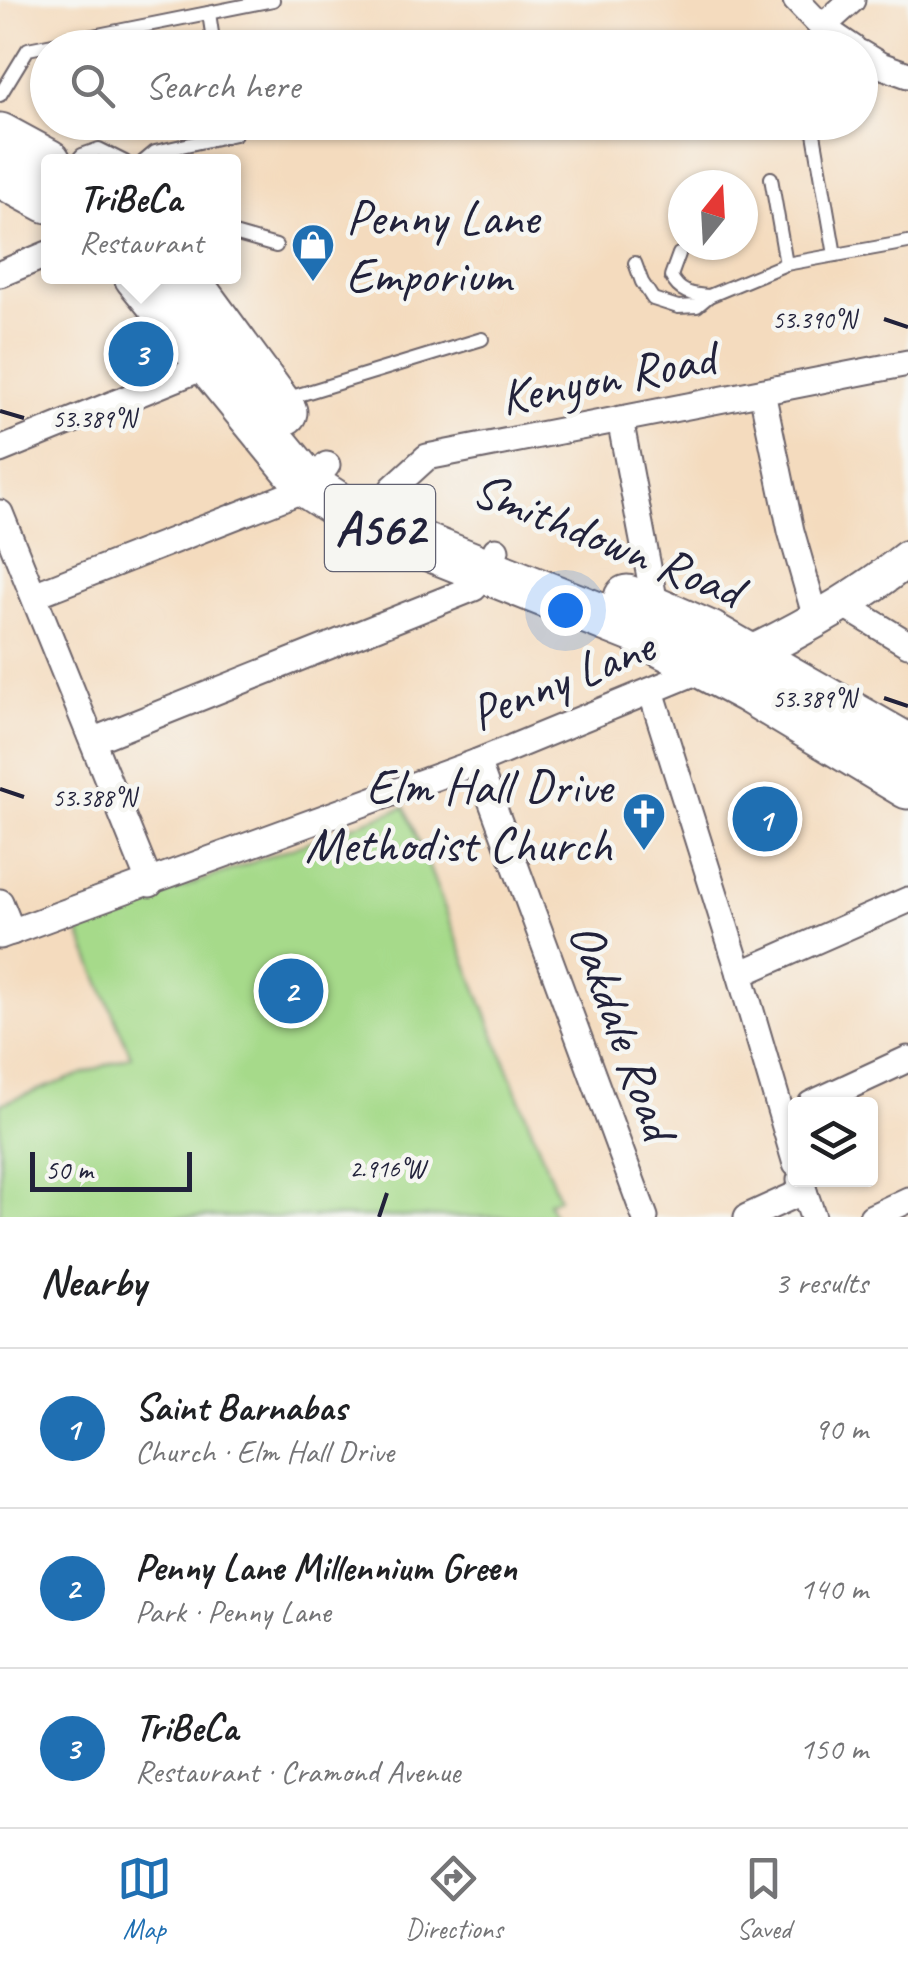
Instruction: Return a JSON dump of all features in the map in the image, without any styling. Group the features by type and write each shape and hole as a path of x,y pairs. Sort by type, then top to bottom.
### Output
{"highway":[{"path":"0,136 41,158"},
{"path":"0,156 41,178"},
{"path":"0,174 41,196"},
{"name":"Smithdown Road","path":"143,284 209,365 320,460 319,476 635,630 755,668 845,710 906,769"},
{"name":"Smithdown Road","path":"189,284 261,406"},
{"name":"Smithdown Road","path":"493,560 656,610 710,634 755,668"},
{"name":"A562","path":"755,668 906,769"}],"street":[{"path":"796,0 828,30"},
{"path":"822,26 852,0"},
{"path":"878,64 908,75"},
{"path":"0,274 41,257"},
{"name":"Kenyon Road","path":"393,488 427,457 908,363"},
{"path":"0,450 209,365"},
{"path":"762,392 791,531 829,611 908,644"},
{"path":"620,418 656,610"},
{"path":"34,595 319,476"},
{"path":"0,513 150,884"},
{"path":"94,740 474,588 493,560"},
{"path":"755,668 829,611 900,575"},
{"name":"Penny Lane","path":"6,934 477,762 650,690 755,668"},
{"path":"650,690 788,1115"},
{"name":"Oakdale Road","path":"477,762 645,1217"},
{"path":"740,974 908,900"},
{"path":"0,902 6,934"},
{"path":"826,1097 908,1059"},
{"path":"747,1217 799,1187"},
{"path":"803,1187 813,1217"},
{"path":"872,1217 908,1200"}],"lane":[{"path":"124,30 273,0"},
{"path":"210,13 212,30"},
{"path":"0,95 30,49"},
{"path":"153,154 209,140"},
{"path":"815,140 835,255"},
{"path":"82,154 98,149 108,154"},
{"path":"771,178 786,264"},
{"path":"241,236 276,246"},
{"path":"635,263 653,299 678,307 697,306 710,296 786,264 908,242"},
{"path":"677,260 671,276 676,286 685,292 710,296"},
{"path":"261,406 482,339"}],"green space":[{"path":"405,807 559,1198 548,1202 554,1217 0,1217 0,1104 131,1056 76,926"}],"place":[{"name":"Penny Lane Emporium","path":"313,283"},
{"name":"TriBeCa","path":"141,354"},
{"name":"Saint Barnabas","path":"765,819"},
{"name":"Elm Hall Drive Methodist Church","path":"644,852"},
{"name":"Penny Lane Millennium Green","path":"291,991"}]}
